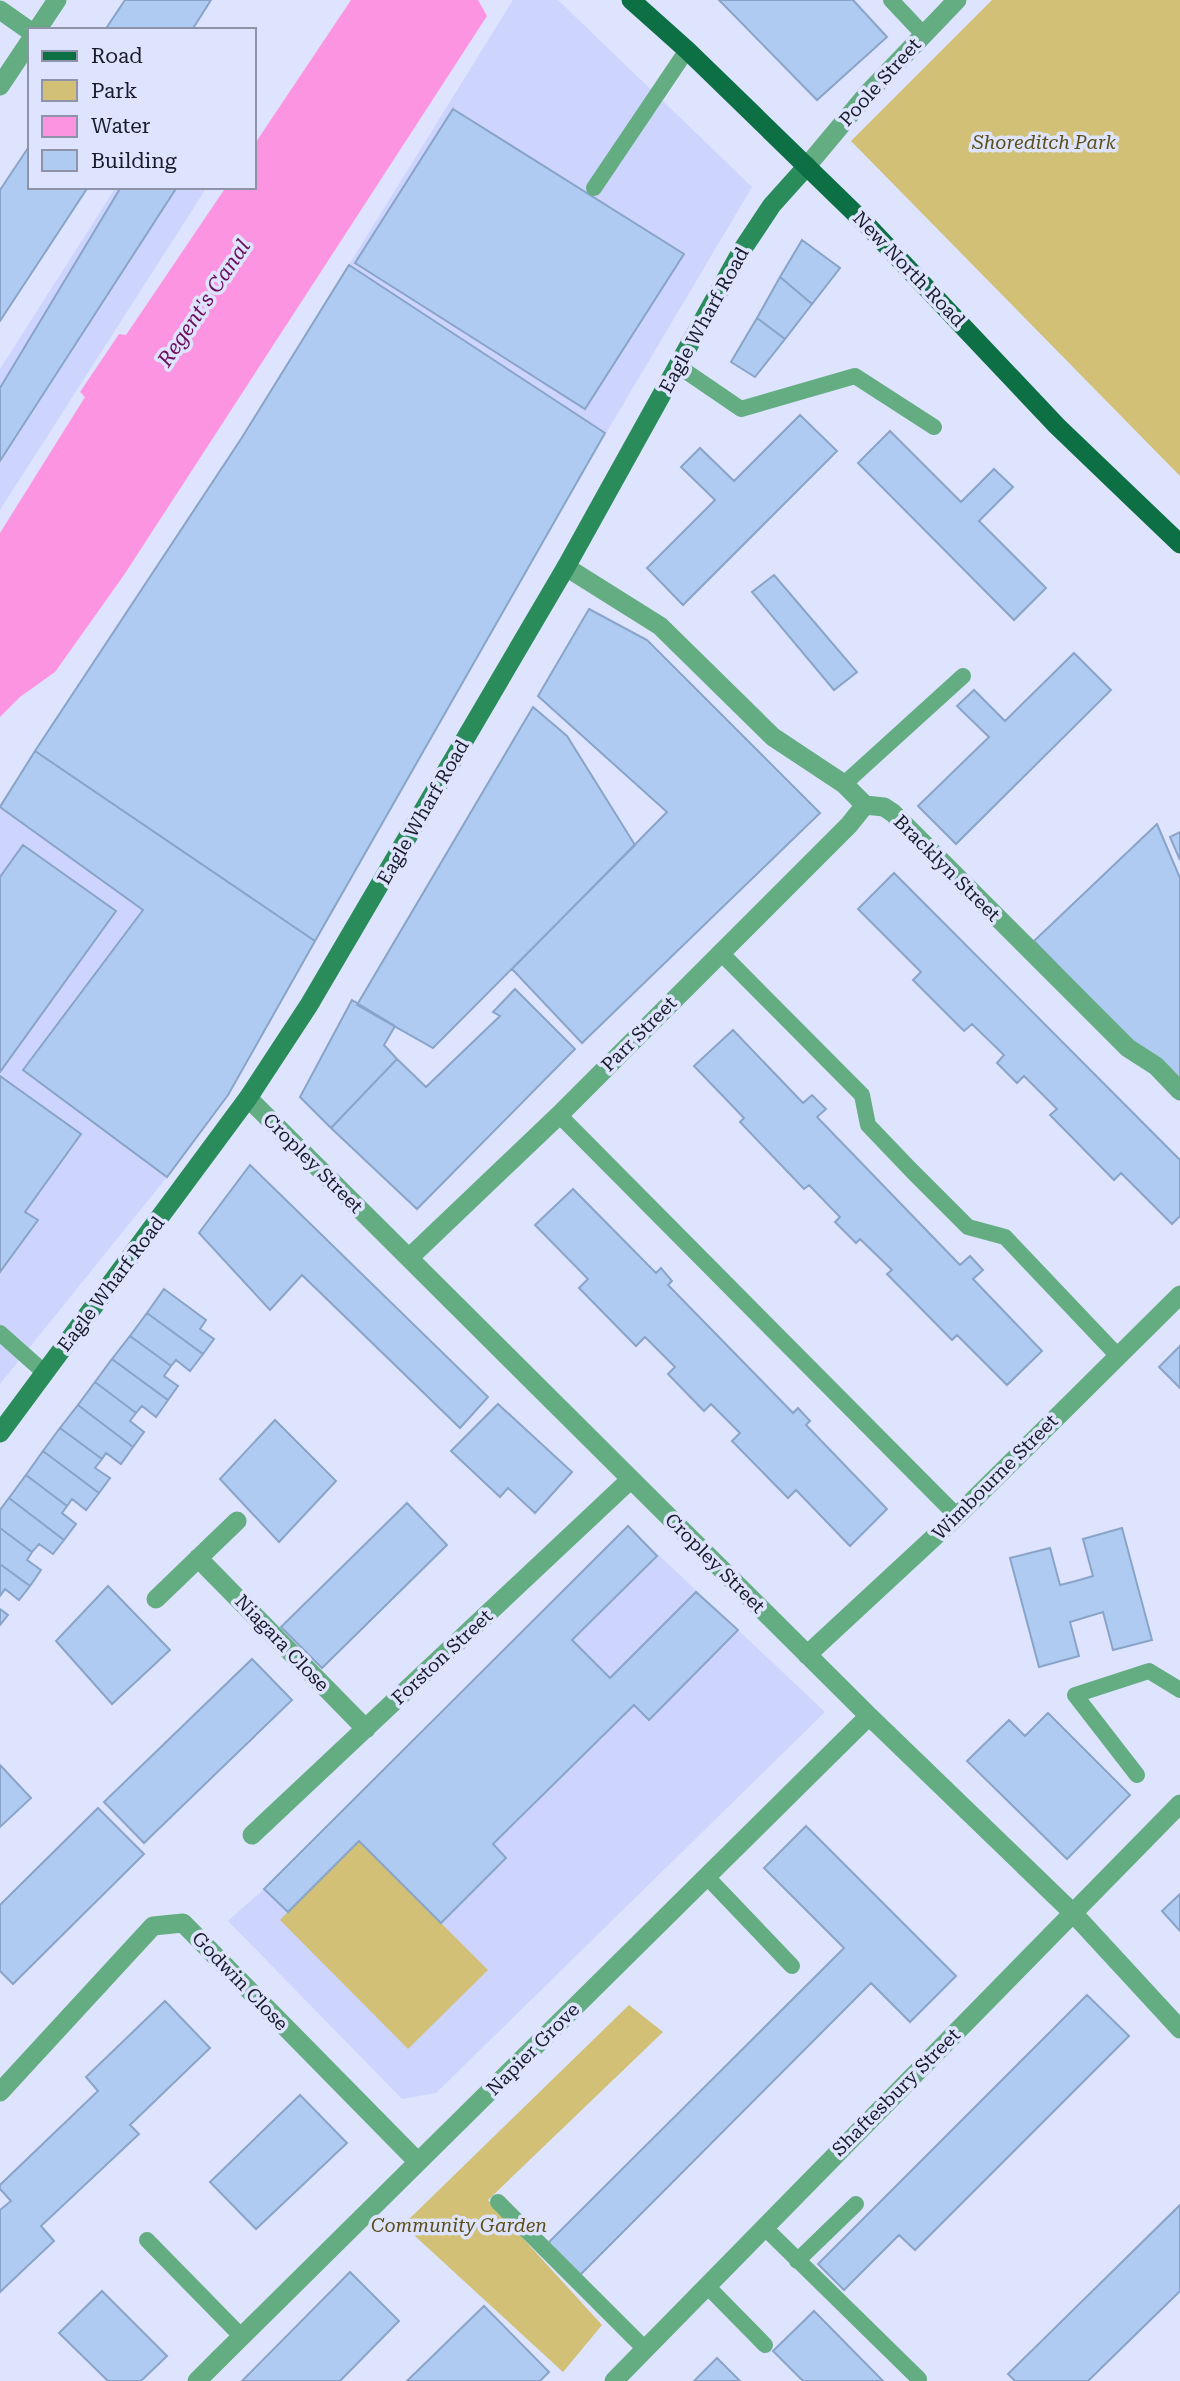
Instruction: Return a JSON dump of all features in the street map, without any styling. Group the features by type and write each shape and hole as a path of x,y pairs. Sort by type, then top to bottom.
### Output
{"main road":[{"name":"New North Road","path":"631,0 687,50 867,225 1057,426 1180,544"},
{"name":"Eagle Wharf Road","path":"0,1433 248,1098 309,1005 566,566 756,226 807,166"}],"street":[{"path":"38,28 57,0"},
{"name":"Poole Street","path":"807,166 868,93 957,0"},
{"path":"0,10 28,30"},
{"path":"0,86 28,44"},
{"name":"Bracklyn Street","path":"566,566 660,626 773,737 845,784 865,805 884,807 894,813 1128,1048 1156,1066 1180,1091"},
{"name":"Parr Street","path":"409,1258 559,1115 849,825 865,805"},
{"name":"Cropley Street","path":"248,1098 869,1717 1073,1913 1180,2029"},
{"name":"Wimbourne Street","path":"807,1655 957,1516 1180,1295"},
{"name":"Forston Street","path":"252,1835 631,1479"},
{"path":"156,1599 237,1521"},
{"name":"Niagara Close","path":"198,1558 366,1729"},
{"name":"Napier Grove","path":"197,2381 869,1717"},
{"name":"Shaftesbury Street","path":"614,2381 1178,1809"},
{"name":"Godwin Close","path":"4,2080 153,1926 183,1923 418,2162"}],"lane":[{"path":"891,0 923,34"},
{"path":"594,188 687,50"},
{"path":"678,366 741,409 855,376 934,427"},
{"path":"845,784 963,676"},
{"path":"720,952 862,1095 868,1125 958,1218 968,1227 1005,1237 1118,1355"},
{"path":"559,1115 957,1516"},
{"path":"0,1333 45,1373"},
{"path":"1137,1775 1075,1695 1149,1671 1180,1690"},
{"path":"707,1877 792,1966"},
{"path":"498,2202 645,2349"},
{"path":"797,2261 856,2204"},
{"path":"764,2227 919,2379"},
{"path":"147,2240 242,2337"},
{"path":"707,2286 765,2345"}],"shaded area":[{"path":"513,0 558,0 752,187 558,514 228,1094 167,1177 0,1384 0,804 241,439"},
{"path":"115,189 206,189 0,510 0,369"},
{"path":"628,1526 825,1712 436,2093 402,2099 228,1921 264,1889"}],"green space":[{"name":"Shoreditch Park","path":"992,0 1180,0 1180,476 851,141"},
{"path":"359,1841 488,1970 408,2049 280,1920"},
{"name":"Community Garden","path":"629,2005 663,2032 488,2200 602,2325 563,2372 403,2225"}],"water":[{"name":"Regent's Canal","path":"351,0 478,0 487,16 124,575 55,672 20,697 0,717 0,533 85,397 80,392 119,334 126,335 225,189 256,189 256,142"}],"building":[{"path":"125,0 211,0 193,28 106,28"},
{"path":"719,0 853,0 887,37 817,100"},
{"path":"453,109 684,254 585,409 355,263"},
{"path":"28,148 28,189 87,189 0,321 0,190"},
{"path":"120,189 176,189 0,461 0,388"},
{"path":"802,240 840,268 812,304 780,277"},
{"path":"349,265 605,433 315,941 35,751 241,439"},
{"path":"780,277 812,304 785,339 757,318"},
{"path":"757,318 785,339 755,377 731,362"},
{"path":"800,415 837,451 683,605 647,568 715,500 681,467 700,448 734,481"},
{"path":"890,431 961,502 994,469 1013,487 979,521 1046,588 1014,620 858,463"},
{"path":"774,575 857,672 834,690 752,592"},
{"path":"589,609 647,640 820,813 582,1043 512,969 667,812 538,696"},
{"path":"1074,653 1111,690 956,844 918,806 989,737 957,706 974,690 1005,721"},
{"path":"533,707 567,736 635,845 433,1048 357,1005"},
{"path":"35,751 315,941 228,1095 167,1177 23,1070 143,910 0,807"},
{"path":"1157,824 1180,878 1180,1079 1136,1046 1034,941"},
{"path":"1180,832 1180,860 1170,837"},
{"path":"23,845 116,911 0,1072 0,877"},
{"path":"894,873 1180,1160 1180,1216 1172,1224 1121,1173 1114,1180 1050,1115 1057,1109 1024,1076 1017,1083 997,1063 1004,1055 972,1024 964,1031 913,980 921,972 858,909"},
{"path":"515,989 575,1049 417,1209 331,1128 397,1059 426,1087 500,1016 493,1012"},
{"path":"352,1000 395,1026 384,1045 397,1059 331,1128 300,1097"},
{"path":"733,1030 803,1103 812,1095 826,1109 817,1117 960,1265 970,1256 983,1270 973,1279 1042,1351 1007,1385 957,1335 952,1340 887,1274 892,1270 860,1239 856,1243 835,1222 840,1217 809,1185 804,1189 740,1122 744,1118 694,1066"},
{"path":"0,1076 81,1134 25,1212 38,1220 0,1272"},
{"path":"250,1165 488,1397 460,1428 302,1275 270,1310 199,1233"},
{"path":"573,1189 656,1273 661,1268 672,1281 668,1285 793,1413 798,1408 810,1421 806,1425 887,1509 850,1546 796,1490 788,1498 732,1441 740,1433 711,1404 704,1411 668,1374 675,1367 645,1337 636,1346 579,1288 588,1279 535,1225"},
{"path":"164,1289 206,1320 200,1329 214,1339 203,1354 147,1313"},
{"path":"147,1313 203,1354 190,1371 176,1360 171,1366 130,1336"},
{"path":"130,1336 171,1366 164,1376 178,1386 168,1400 112,1359"},
{"path":"1180,1346 1180,1388 1159,1367"},
{"path":"112,1359 168,1400 156,1417 142,1406 136,1413 95,1382"},
{"path":"95,1382 136,1413 130,1421 144,1432 133,1447 78,1405"},
{"path":"498,1404 572,1472 535,1513 508,1488 500,1497 451,1451"},
{"path":"78,1405 133,1447 121,1464 106,1453 102,1459 60,1428"},
{"path":"275,1420 336,1481 279,1542 220,1479"},
{"path":"60,1428 102,1459 95,1468 110,1478 99,1493 43,1451"},
{"path":"43,1451 99,1493 86,1510 72,1499 67,1506 26,1475"},
{"path":"26,1475 67,1506 62,1513 76,1524 64,1540 9,1498"},
{"path":"9,1498 64,1540 53,1554 39,1544 32,1552 0,1528 0,1510"},
{"path":"407,1503 447,1545 322,1668 281,1627"},
{"path":"628,1526 657,1556 572,1640 610,1678 696,1592 738,1630 649,1720 634,1705 493,1844 506,1858 441,1923 359,1841 288,1912 264,1889"},
{"path":"0,1528 32,1552 27,1560 41,1570 30,1586 0,1564"},
{"path":"1122,1528 1152,1640 1113,1650 1103,1612 1070,1622 1079,1656 1039,1667 1010,1558 1050,1548 1060,1585 1076,1581 1093,1576 1083,1539"},
{"path":"0,1564 30,1586 19,1600 5,1589 0,1596"},
{"path":"108,1586 170,1650 112,1704 56,1641"},
{"path":"0,1609 8,1615 0,1625"},
{"path":"252,1659 292,1700 144,1843 104,1802"},
{"path":"1048,1713 1130,1795 1067,1859 967,1761 1009,1720 1025,1736"},
{"path":"0,1765 31,1798 0,1827"},
{"path":"98,1808 144,1854 13,1984 0,1971 0,1905"},
{"path":"806,1826 956,1976 910,2022 871,1983 580,2275 548,2243 844,1948 764,1868"},
{"path":"1180,1894 1180,1931 1162,1911"},
{"path":"1087,1995 1129,2036 915,2250 899,2235 844,2290 818,2264"},
{"path":"165,2001 210,2048 130,2125 139,2134 41,2226 54,2241 0,2292 0,2210 11,2201 0,2189 0,2185 98,2091 86,2077"},
{"path":"300,2095 347,2143 256,2229 210,2182"},
{"path":"1180,2205 1180,2291 1088,2381 1015,2381 1008,2374"},
{"path":"350,2272 399,2321 340,2381 242,2381"},
{"path":"102,2291 167,2356 141,2381 108,2381 59,2333"},
{"path":"484,2306 549,2372 540,2381 407,2381"},
{"path":"814,2311 883,2381 803,2381 773,2351"},
{"path":"717,2358 740,2381 694,2381"}]}
